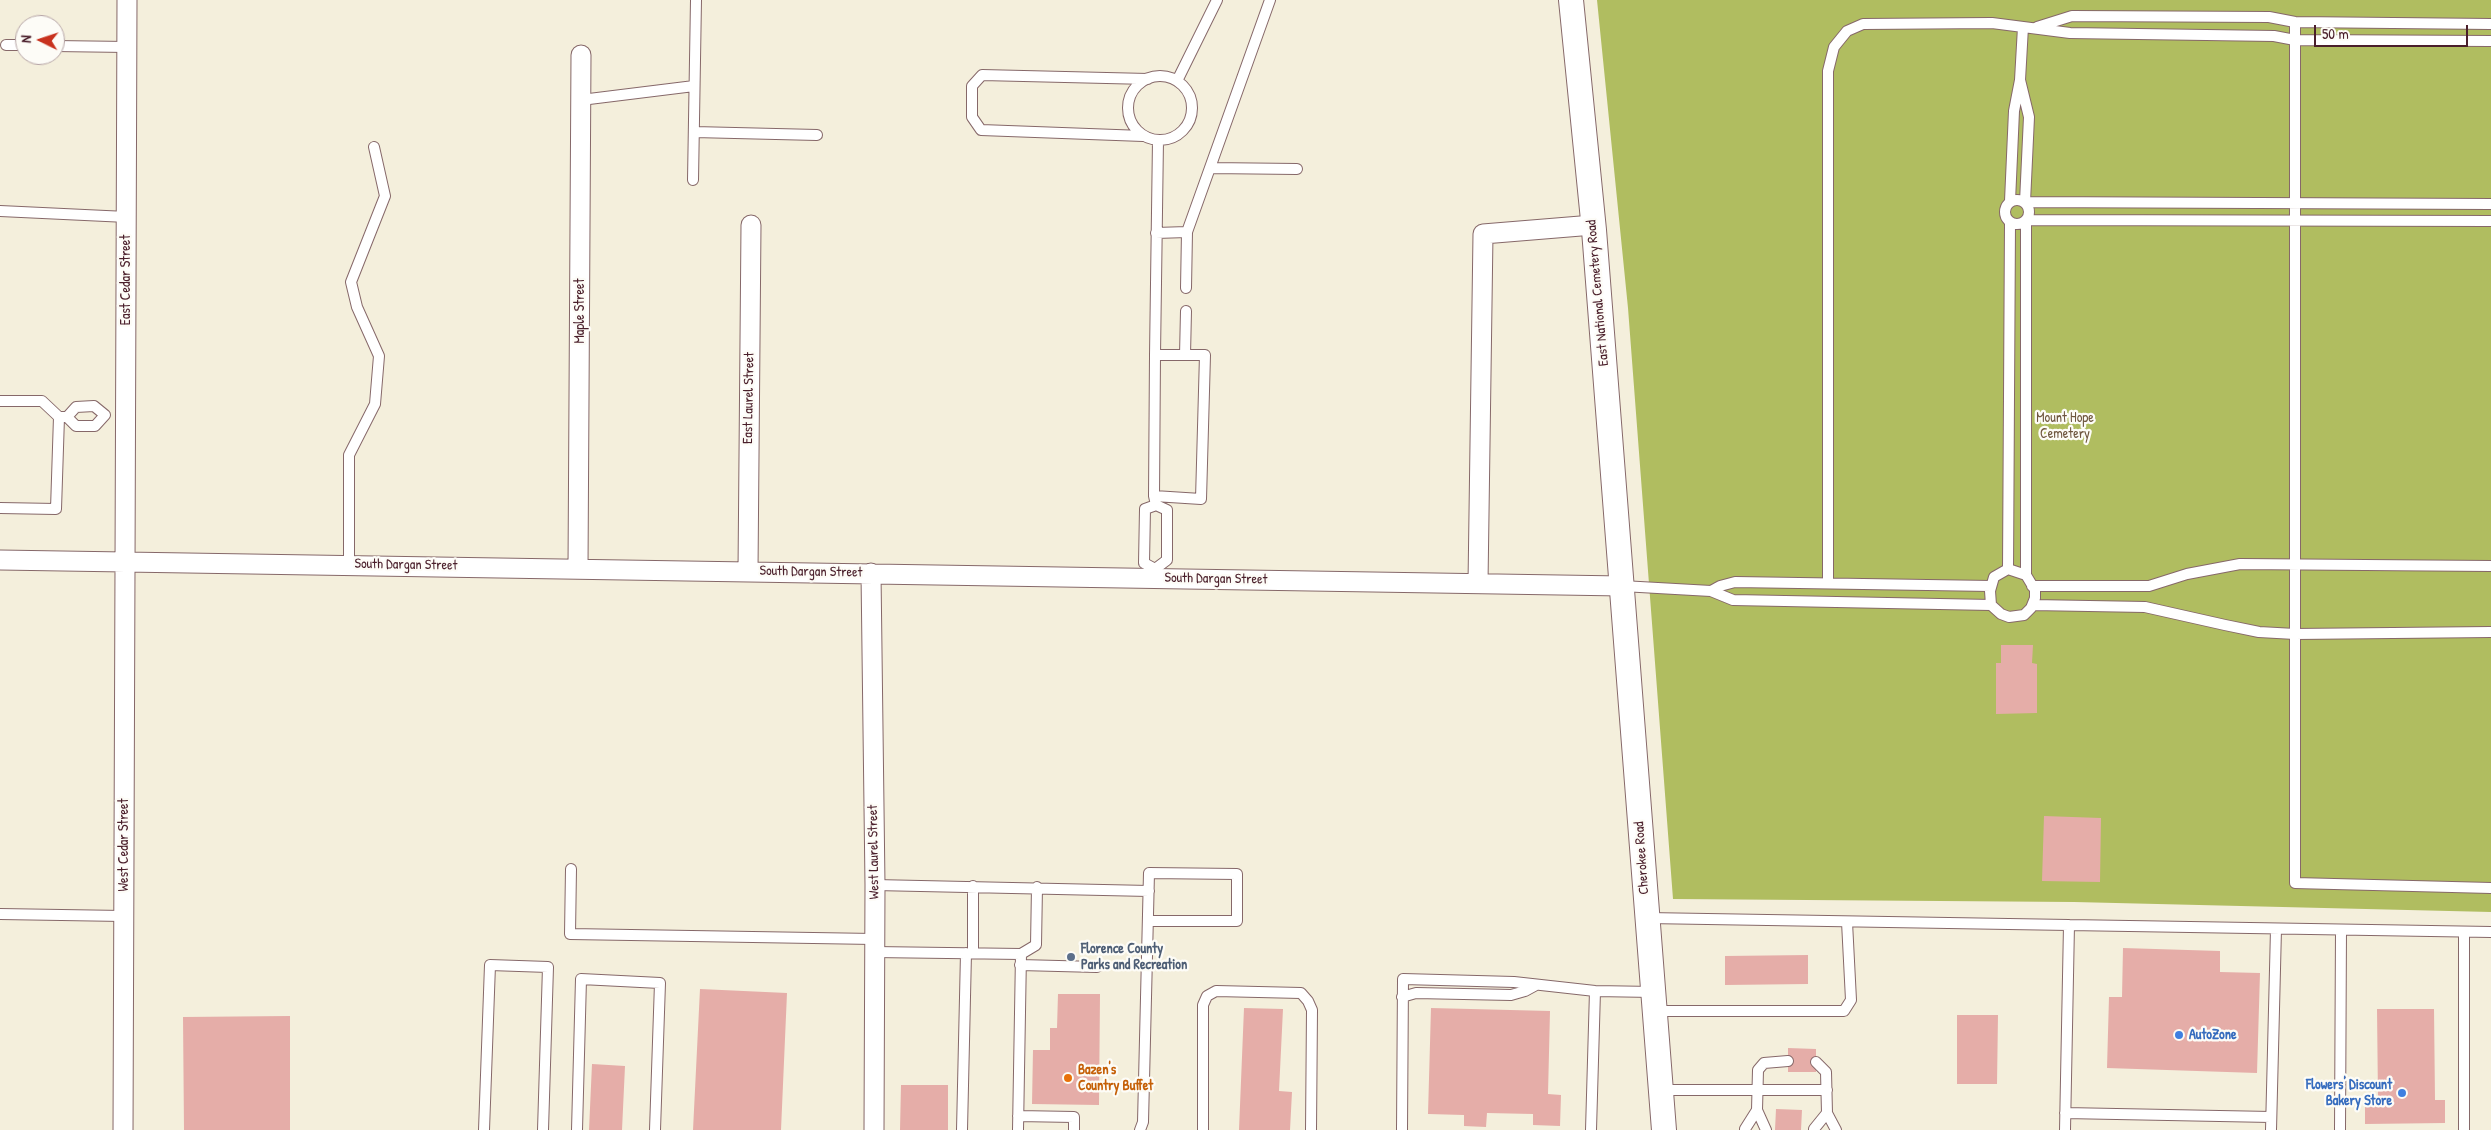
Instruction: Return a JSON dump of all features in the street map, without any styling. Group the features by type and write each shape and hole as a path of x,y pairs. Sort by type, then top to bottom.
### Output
{"street":[{"name":"East Cedar Street","path":"126,561 127,0"},
{"name":"East National Cemetery Road","path":"1571,0 1593,225 1622,586"},
{"name":"Maple Street","path":"578,568 581,54"},
{"name":"East Laurel Street","path":"748,571 751,225"},
{"path":"1478,583 1483,234 1593,225"},
{"name":"South Dargan Street","path":"0,560 871,573 1155,574 1622,586"},
{"name":"West Cedar Street","path":"123,1130 126,561"},
{"name":"West Laurel Street","path":"871,573 875,884 874,1130"},
{"name":"Cherokee Road","path":"1622,586 1646,918 1664,1130"}],"lane":[{"path":"693,180 696,0"},
{"path":"1177,82 1218,0"},
{"path":"1186,288 1188,232 1270,0"},
{"path":"2028,27 2072,16 2269,17 2295,22 2491,24"},
{"path":"2295,22 2295,883 2491,888"},
{"path":"1828,583 1828,71 1831,56 1838,40 1847,31 1863,24 1992,23 2070,33 2274,36 2295,40 2491,41"},
{"path":"2008,569 2010,223 2006,216 2006,208 2010,201 2014,111 2028,27"},
{"path":"6,45 15,45"},
{"path":"65,46 127,47"},
{"path":"982,75 1148,79 1158,76 1177,82 1190,98 1192,108 1190,118 1178,135 1158,140 1143,136 981,130 972,118 972,86 982,75"},
{"path":"1143,136 1135,129 1128,111 1133,92 1148,79"},
{"path":"1622,586 1711,591 1733,600 1991,605 2001,614 2009,617 2024,614 2033,606 2035,590 2026,575 2026,220 2029,211 2025,202 2029,117 2020,80"},
{"path":"581,100 694,86"},
{"path":"694,132 817,135"},
{"path":"1155,501 1158,140"},
{"path":"348,564 349,455 375,404 379,356 357,307 350,282 385,196 374,147"},
{"path":"1210,168 1298,169"},
{"path":"2010,201 2016,199 2025,202 2491,204"},
{"path":"0,211 127,217"},
{"path":"2010,223 2019,224 2026,220 2491,221"},
{"path":"1156,233 1188,232"},
{"path":"1185,355 1186,311"},
{"path":"1155,355 1205,356 1201,499 1155,501 1145,509 1144,563 1155,574 1167,560 1167,510 1155,501"},
{"path":"0,401 42,401 76,426 95,426 104,416 126,415"},
{"path":"0,508 56,509 63,417 76,407 94,406 104,416"},
{"path":"2032,586 2149,586 2223,566 2240,564 2294,566 2491,566"},
{"path":"1991,605 1991,586 1994,577 2008,569 2026,575"},
{"path":"1711,591 1734,582 1991,586"},
{"path":"2033,606 2145,606 2225,626 2259,632 2295,634 2491,632"},
{"path":"571,869 570,934 874,946 969,953 1020,954 1036,945 1037,887"},
{"path":"1143,1127 1149,873 1237,874 1237,921 1148,921"},
{"path":"875,884 1149,891"},
{"path":"962,1130 973,886"},
{"path":"0,914 123,916"},
{"path":"1646,918 2491,932"},
{"path":"1402,1130 1403,979 1514,982 1595,991 1654,1002 1844,1011 1851,1000 1847,922"},
{"path":"2065,1130 2069,925"},
{"path":"2271,1130 2276,929"},
{"path":"2340,1130 2341,930"},
{"path":"2464,932 2464,1130"},
{"path":"1018,1130 1020,954"},
{"path":"1020,965 1097,967"},
{"path":"484,1130 490,966 548,967 543,1130"},
{"path":"577,1130 582,979 660,983 655,1130"},
{"path":"1402,997 1416,993 1511,995 1525,992 1536,985"},
{"path":"1204,1130 1203,1005 1207,996 1216,991 1301,993 1308,1001 1312,1010 1311,1130"},
{"path":"1591,1130 1595,991"},
{"path":"1766,1130 1757,1110 1758,1070 1764,1063 1788,1061"},
{"path":"1816,1062 1826,1072 1828,1113 1836,1130"},
{"path":"1661,1090 1827,1090"},
{"path":"1745,1129 1757,1110"},
{"path":"1814,1129 1828,1113"},
{"path":"2065,1113 2271,1117"},
{"path":"1018,1116 1074,1117 1074,1130"}],"green space":[{"name":"Mount Hope Cemetery","path":"1597,0 2491,0 2491,912 2074,902 1673,899 1628,308"}],"building":[{"path":"2001,645 2033,645 2032,663 2037,664 2037,713 1996,714 1996,663 2001,663"},
{"path":"2044,816 2101,818 2100,882 2042,881"},
{"path":"2123,948 2220,951 2220,972 2260,973 2257,1073 2107,1068 2109,997 2122,997"},
{"path":"1808,955 1808,984 1725,985 1725,956"},
{"path":"700,989 787,993 781,1130 693,1130"},
{"path":"1058,994 1100,994 1099,1105 1032,1104 1033,1050 1050,1050 1050,1028 1057,1028"},
{"path":"1244,1008 1283,1009 1279,1091 1292,1092 1290,1130 1239,1130"},
{"path":"1431,1008 1550,1011 1548,1094 1561,1095 1560,1126 1533,1125 1533,1114 1487,1113 1486,1127 1464,1126 1464,1115 1428,1114"},
{"path":"2377,1009 2434,1009 2435,1100 2445,1100 2445,1123 2365,1124 2365,1099 2378,1099"},
{"path":"1957,1015 1998,1015 1997,1084 1957,1084"},
{"path":"290,1016 290,1130 184,1130 183,1017"},
{"path":"1788,1048 1816,1049 1816,1072 1788,1072"},
{"path":"592,1064 625,1066 622,1130 589,1130"},
{"path":"901,1085 948,1085 948,1130 900,1130"},
{"path":"1776,1109 1802,1110 1801,1130 1775,1130"}],"place":[{"name":"Florence County Parks and Recreation","path":"1071,957"},
{"name":"AutoZone","path":"2179,1035"},
{"name":"Bazen's Country Buffet","path":"1068,1078"},
{"name":"Flowers' Discount Bakery Store","path":"2402,1093"}]}
